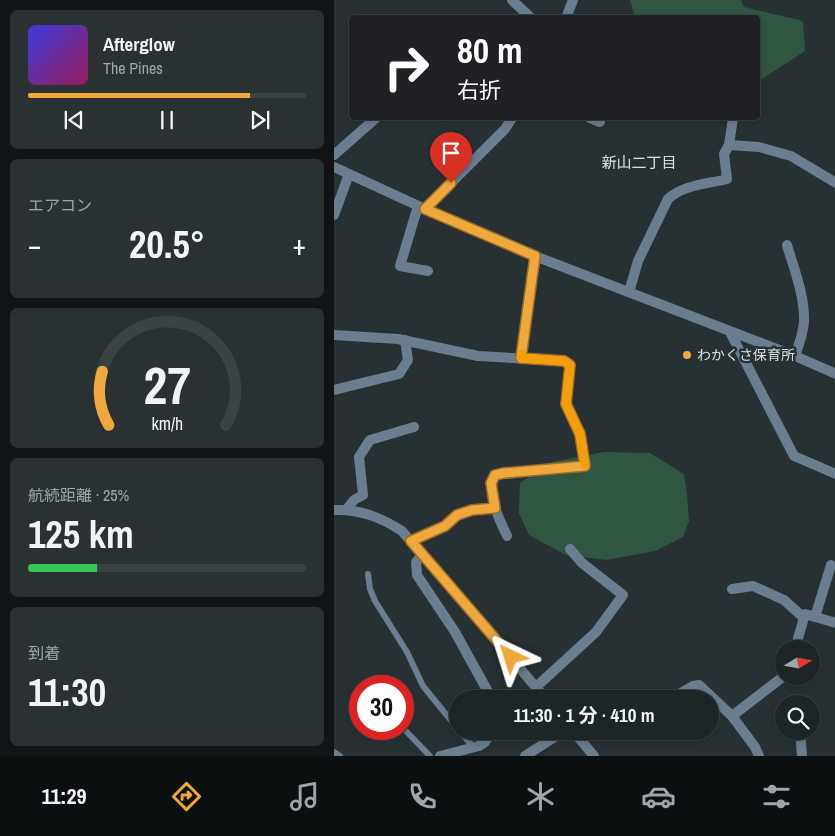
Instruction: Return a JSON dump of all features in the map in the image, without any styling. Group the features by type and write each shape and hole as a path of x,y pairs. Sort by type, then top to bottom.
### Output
{"street":[{"path":"512,0 528,15"},
{"path":"567,15 573,0"},
{"path":"334,155 374,120"},
{"path":"428,271 400,266 421,208 504,129 511,120"},
{"path":"595,120 600,122"},
{"path":"629,292 638,261 668,199 684,189 727,179 724,154 729,145 733,120"},
{"path":"729,145 760,147 791,156 835,183"},
{"path":"334,167 421,208 535,256 795,356 835,374"},
{"path":"334,215 349,174"},
{"path":"787,245 800,290 804,321 802,336 795,356"},
{"path":"521,358 535,256"},
{"path":"730,332 794,456 835,474"},
{"path":"334,335 405,340 478,356 564,361 570,365 566,404 580,434 585,466 495,475 491,483 495,508 507,536"},
{"path":"334,390 398,374 408,360 405,340"},
{"path":"348,510 354,500 363,495 359,457 370,440 414,427"},
{"path":"411,541 445,526 457,515 472,510 495,508"},
{"path":"334,510 367,513 385,520 402,531 538,690"},
{"path":"536,687 596,632 623,596 582,563 570,549"},
{"path":"422,554 416,562 417,575 455,632 487,690"},
{"path":"815,617 831,565"},
{"path":"732,589 753,586 784,600 804,618"},
{"path":"798,640 805,614 835,623"},
{"path":"732,716 775,683"},
{"path":"686,690 699,685 704,690"},
{"path":"719,704 732,716 759,756"},
{"path":"440,756 474,748 486,740"},
{"path":"525,756 550,740"},
{"path":"581,740 594,756"},
{"path":"801,740 802,756"}],"lane":[{"path":"368,574 370,589 375,600 407,652 423,686 449,718"},
{"path":"414,739 430,756"},
{"path":"467,740 474,748"},
{"path":"334,752 340,756"}],"green space":[{"path":"630,0 741,0 744,7 803,21 805,51 762,79 760,78 760,15 634,15"},
{"path":"604,452 650,453 684,474 689,521 683,537 655,551 606,560 566,555 529,535 519,513 520,483 552,462"}],"slow traffic":[{"path":"522,354 521,358 564,361 570,365 566,404 577,424 585,464"}],"place":[{"name":"わかくさ保育所","path":"687,355"}],"district":[{"name":"新山二丁目","path":"639,162"}],"route":[{"path":"451,183 425,209 535,256 521,358 564,361 570,365 566,404 577,424 585,466 495,475 491,483 495,508 472,510 457,515 445,526 411,541 511,657"}]}
